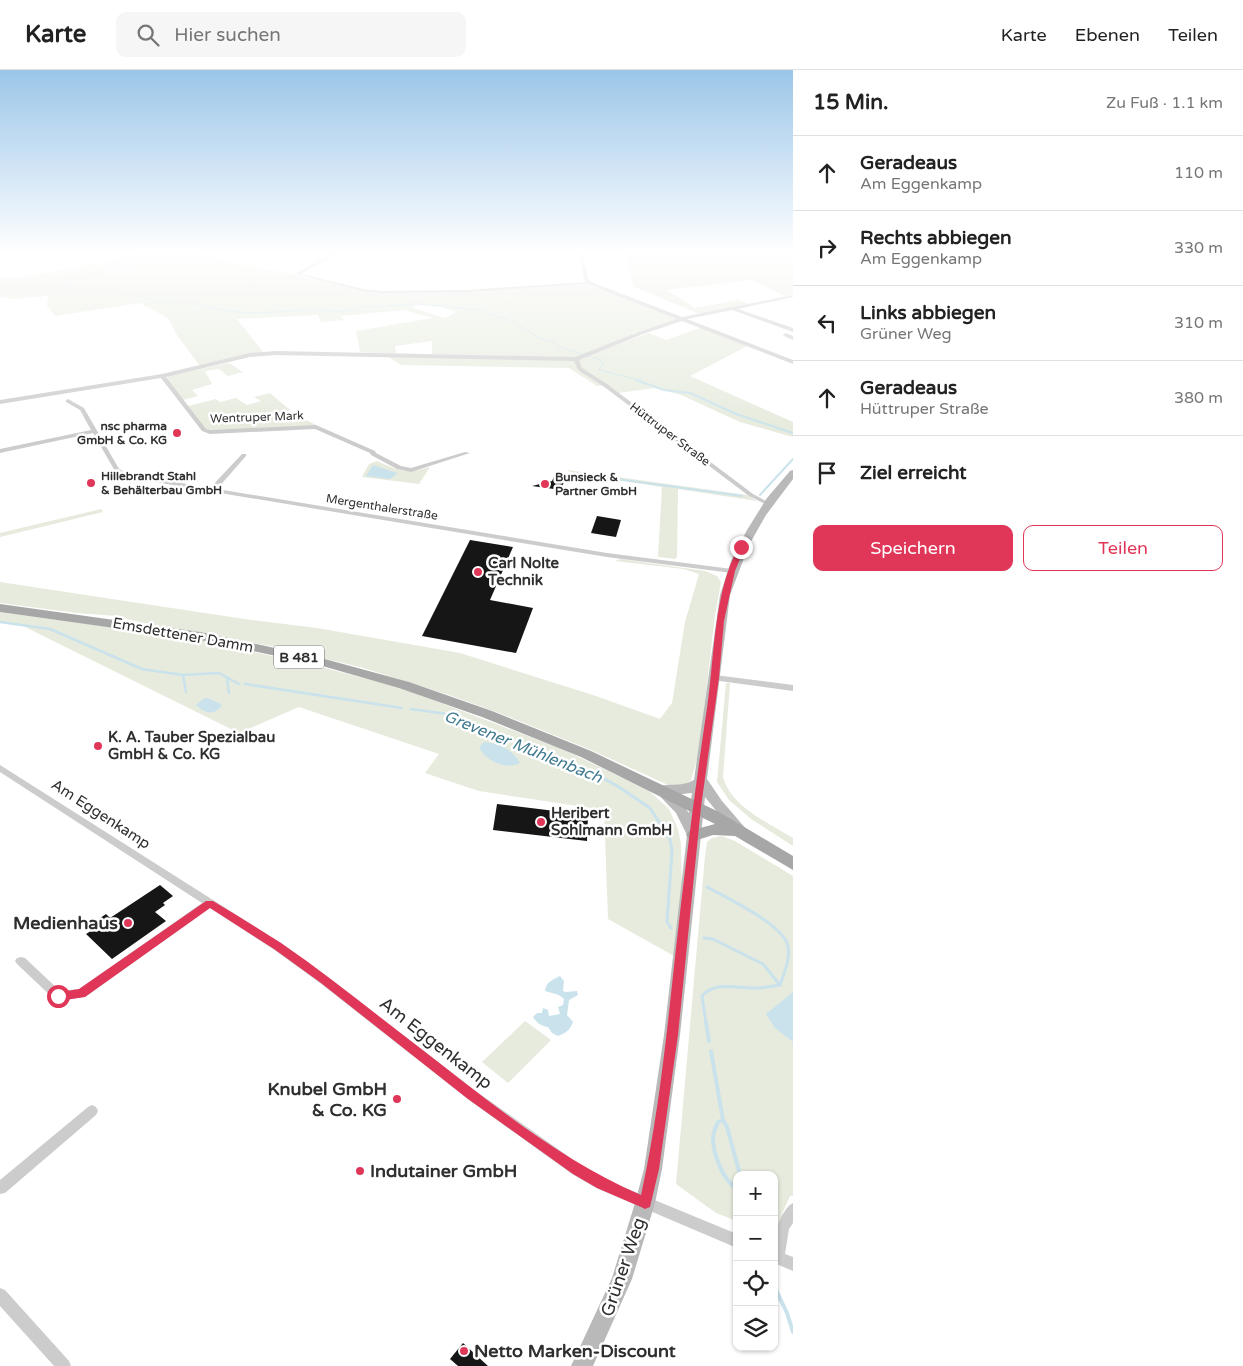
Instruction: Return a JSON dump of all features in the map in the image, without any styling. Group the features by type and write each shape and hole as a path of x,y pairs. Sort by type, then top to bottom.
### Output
{"main road":[{"path":"697,807 715,678 720,621 732,571 741,547 769,504 791,477"},
{"name":"Emsdettener Damm","path":"0,608 200,636 330,664 404,685 487,714 586,754 697,807"},
{"path":"661,790 686,790 702,781"},
{"path":"702,781 717,804 742,833"},
{"path":"661,790 682,810 694,835 713,829 726,829 742,833"},
{"name":"B 481","path":"697,807 793,864"},
{"name":"Grüner Weg","path":"582,1366 612,1304 625,1270 653,1169 670,1055 697,807"}],"street":[{"path":"673,313 793,362"},
{"path":"0,402 162,376 250,355 276,353 581,357 641,333 685,318 706,313"},
{"path":"747,313 793,330"},
{"path":"786,335 793,338"},
{"path":"783,357 793,354"},
{"name":"Hüttruper Straße","path":"581,357 580,369 605,385 752,495 769,504"},
{"name":"Wentruper Mark","path":"162,376 204,430 210,432 316,427 373,453 399,468 411,470 467,453"},
{"name":"Mergenthalerstraße","path":"68,401 82,409 117,470 122,474 162,483 607,554 732,571"},
{"path":"0,451 94,431"},
{"path":"211,491 244,455"},
{"path":"715,678 793,688"},
{"name":"Am Eggenkamp","path":"0,768 277,946 324,980 472,1096 577,1170 601,1184 733,1238"},
{"path":"21,961 58,996 81,994 210,903"},
{"path":"0,1188 92,1111"},
{"path":"778,1250 784,1227 793,1210"},
{"path":"778,1258 793,1264"},
{"path":"0,1295 64,1366"}],"shaded area":[{"path":"53,313 71,313 55,316"},
{"path":"160,313 367,313 341,316 344,320 321,322 318,315 237,319 263,352 276,352 200,366 177,335 168,318"},
{"path":"417,313 430,313 444,318 453,313 666,313 675,317 677,320 613,346 649,333 666,340 703,327 749,345 690,376 793,422 793,437 740,422 681,395 654,388 619,393 608,385 597,386 569,368 401,365 385,355 513,356 432,354 432,341 395,346 396,354 360,352 356,331 433,318"},
{"path":"229,363 243,372 228,376 219,369 205,371 212,384 192,390 198,396 183,400 167,379 168,376"},
{"path":"270,393 290,410 288,411 318,426 209,430 205,429 188,406 216,399 220,402 236,398 247,405 261,401 254,397"},
{"path":"377,461 408,471 430,467 419,484 362,477 369,464"},
{"path":"567,470 747,495 757,501 678,489 677,557 675,559 658,557 662,487 572,473"},
{"path":"101,509 103,512 0,537 0,533"},
{"path":"621,559 705,571 717,576 721,582 715,615 699,753 691,780 686,784 674,786 666,784 591,750 499,713 360,667 270,646 143,623 116,616 0,603 0,582 251,620 317,628 460,653 596,696 660,719 672,703 685,622 699,574 684,569 615,561"},
{"path":"0,612 190,638 313,665 399,687 562,749 648,790 669,809 678,829 681,844 682,894 674,956 608,919 604,810 479,791 425,773 439,754 299,707 239,733 21,625 0,622"},
{"path":"726,683 730,683 723,777 727,788 742,806 793,838 793,846 751,819 729,800 717,782"},
{"path":"722,836 735,841 793,876 793,992 767,1014 776,1028 793,1042 793,1196 790,1196 778,1223 778,1171 733,1171 733,1219 716,1213 676,1184 705,856 707,842 712,838"},
{"path":"525,1021 551,1040 508,1083 482,1062"}],"water":[{"path":"373,465 397,474 390,479 366,476"},
{"path":"208,698 221,704 221,707 214,712 208,712 196,705 203,699"},
{"path":"485,742 506,748 520,763 509,766 492,761 480,749 481,744"},
{"path":"560,976 564,981 563,991 577,991 578,995 569,1000 567,1015 573,1022 572,1025 567,1031 558,1036 552,1033 548,1027 539,1024 533,1017 537,1013 542,1013 543,1008 548,1010 549,1016 560,1014 558,1007 563,1005 564,999 559,995 545,991 548,983"},
{"path":"793,992 793,1042 775,1028 766,1014"}],"building":[{"name":"Bunsieck & Partner GmbH","path":"554,477 565,479 561,490 532,486 552,481"},
{"path":"597,516 621,520 616,537 591,533"},
{"name":"Carl Nolte Technik","path":"470,540 513,547 490,600 533,608 516,653 422,636"},
{"name":"Heribert Sohlmann GmbH","path":"497,804 588,815 587,841 493,830"},
{"name":"Medienhaus","path":"160,885 173,896 155,912 166,921 112,959 86,934 94,929 90,925 106,914 110,918"},
{"name":"Netto Marken-Discount","path":"463,1343 488,1366 458,1366 450,1359"}],"waterway":[{"path":"488,313 514,322 541,339 554,342 559,347 601,360 603,364 599,370 642,381"},
{"path":"636,380 664,390 690,393 736,414 793,433"},
{"path":"760,495 793,459"},
{"path":"572,473 742,496"},
{"name":"Grevener Mühlenbach","path":"0,622 50,629 142,669 183,675"},
{"name":"Grevener Mühlenbach","path":"183,675 219,673 239,684"},
{"path":"183,675 186,692"},
{"path":"227,678 229,693"},
{"name":"Grevener Mühlenbach","path":"245,684 402,708"},
{"name":"Grevener Mühlenbach","path":"411,709 447,714 550,755"},
{"name":"Grevener Mühlenbach","path":"547,754 590,771 619,787 650,808 670,839 672,851 667,922 671,928"},
{"name":"Grevener Mühlenbach","path":"707,887 751,911 782,935 787,943 789,953 780,985"},
{"name":"Grevener Mühlenbach","path":"704,938 713,939 763,964 780,985"},
{"name":"Grevener Mühlenbach","path":"706,1023 702,996 708,991 728,986 756,988 780,985"},
{"name":"Grevener Mühlenbach","path":"706,1022 709,1041"},
{"name":"Grevener Mühlenbach","path":"711,1051 723,1120"},
{"name":"Grevener Mühlenbach","path":"723,1120 727,1127 739,1171"},
{"name":"Grevener Mühlenbach","path":"723,1120 718,1122 713,1144 723,1173 733,1186"},
{"name":"Grevener Mühlenbach","path":"778,1294 793,1332"}],"place":[{"name":"nsc pharma GmbH & Co. KG","path":"177,433"},
{"name":"Hillebrandt Stahl & Behälterbau GmbH","path":"91,483"},
{"name":"Bunsieck & Partner GmbH","path":"545,484"},
{"name":"Carl Nolte Technik","path":"478,572"},
{"name":"K. A. Tauber Spezialbau GmbH & Co. KG","path":"98,746"},
{"name":"Heribert Sohlmann GmbH","path":"541,822"},
{"name":"Medienhaus","path":"128,923"},
{"name":"Knubel GmbH & Co. KG","path":"397,1099"},
{"name":"Indutainer GmbH","path":"360,1171"},
{"name":"Netto Marken-Discount","path":"464,1351"}],"route":[{"path":"58,996 81,994 210,903 277,946 324,980 472,1096 577,1170 601,1184 645,1203 653,1169 663,1105 697,807 715,678 720,621 725,595 741,547"}]}
